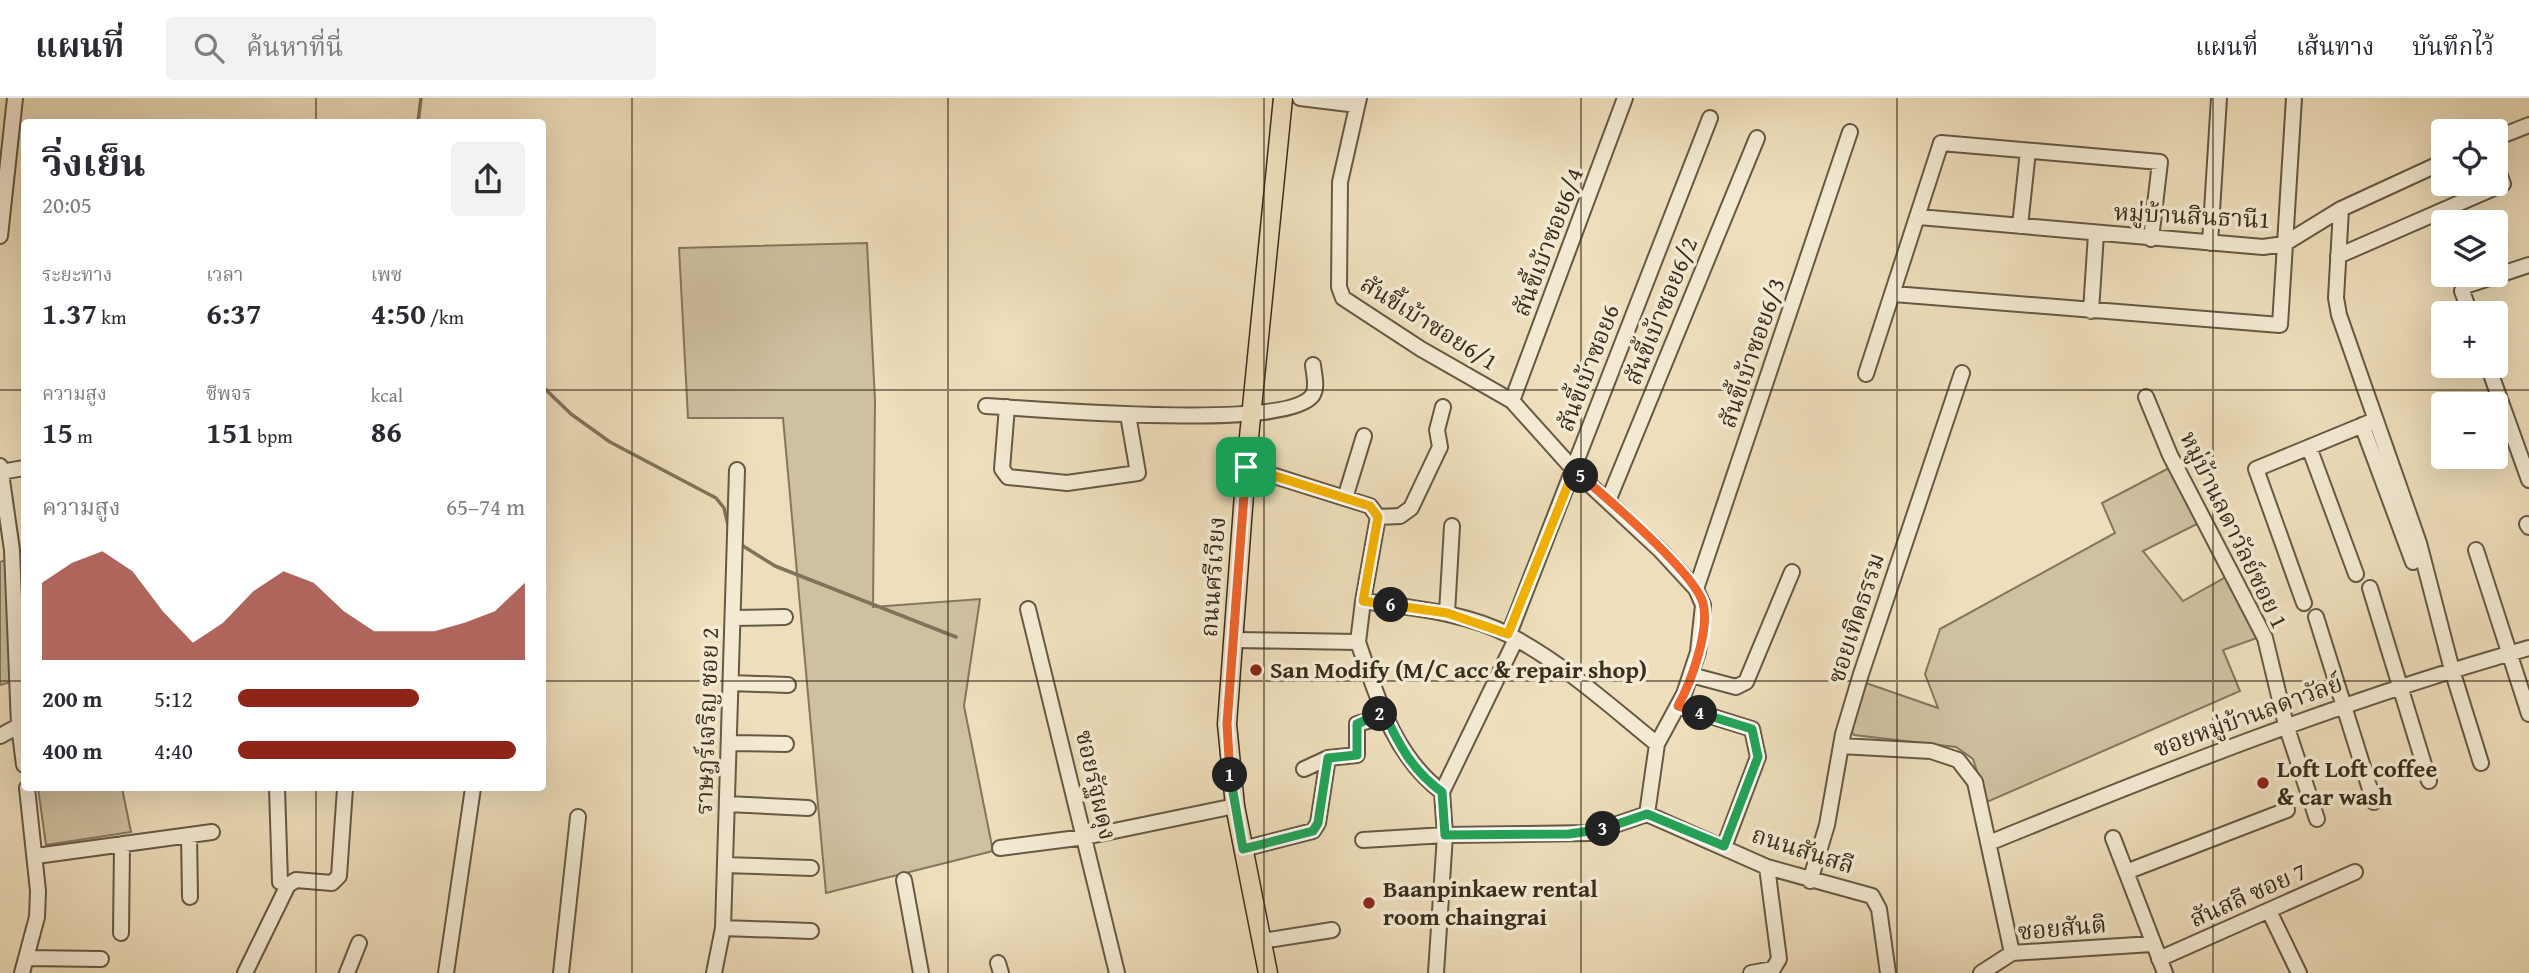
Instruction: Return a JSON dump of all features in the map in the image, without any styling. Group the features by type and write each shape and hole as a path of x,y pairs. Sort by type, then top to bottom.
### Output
{"main road":[{"name":"ถนนศรีเวียง","path":"1268,973 1235,806 1227,724 1246,467 1283,98"}],"street":[{"path":"0,236 2,198 15,98"},
{"path":"1300,98 1358,102"},
{"name":"สันขี้เบ้าซอย6/4","path":"1512,401 1625,98"},
{"path":"2210,243 2219,98"},
{"path":"1894,294 2280,326 2294,98"},
{"name":"สันขี้เบ้าซอย6/1","path":"1358,102 1340,182 1339,288 1343,298 1421,349 1512,401 1574,470 1696,589"},
{"name":"สันขี้เบ้าซอย6","path":"1442,792 1512,637 1710,118"},
{"path":"2508,133 2529,125"},
{"name":"สันขี้เบ้าซอย6/3","path":"1696,589 1850,132"},
{"name":"สันขี้เบ้าซอย6/2","path":"1608,501 1757,138"},
{"path":"1866,374 1941,143 2160,162 2151,239"},
{"path":"2020,226 2028,150"},
{"name":"หมู่บ้านสินธานี1","path":"1919,216 2095,234 2263,247 2284,244 2341,209 2431,168"},
{"path":"2338,256 2476,196"},
{"path":"2341,209 2337,306 2369,423 2413,562"},
{"path":"2091,311 2095,234"},
{"path":"2466,301 2462,291 2468,284 2529,265"},
{"path":"986,406 1128,415 1251,413 1290,407 1310,398 1316,389 1313,365"},
{"name":"ซอยเทิดธรรม","path":"1811,881 1827,825 1842,746 1861,674 1962,373"},
{"path":"2492,378 2529,480"},
{"name":"หมู่บ้านลดาวัลย์ซอย 1","path":"2146,397 2170,455 2265,638 2286,725 2317,819"},
{"path":"1007,407 1002,469 1008,477 1067,483 1138,473 1128,415"},
{"path":"1378,517 1400,516 1411,508 1440,447 1437,430 1443,407"},
{"path":"2304,603 2256,469 2369,423"},
{"path":"2369,423 2419,543 2452,670 2481,763"},
{"path":"1345,498 1364,436"},
{"path":"2309,447 2356,574"},
{"path":"0,466 19,618 21,689"},
{"path":"1246,467 1370,506 1378,517 1363,601 1359,642 1398,744 1422,777 1442,792 1445,835 1436,973"},
{"path":"1,472 21,469"},
{"name":"ราษฎร์เจริญ ซอย 2","path":"714,973 723,928 737,470"},
{"path":"1447,613 1451,526"},
{"path":"2476,550 2529,714"},
{"path":"1691,675 1736,687 1746,682 1792,572"},
{"path":"2370,588 2429,781"},
{"path":"1363,840 1445,835 1591,833 1647,814 1657,744 1691,675 1703,622 1703,605 1696,589"},
{"path":"1363,601 1447,613 1512,637 1588,688 1657,744"},
{"name":"ซอยรัฐผดุง","path":"1028,609 1117,973"},
{"path":"734,618 785,617"},
{"path":"2316,617 2374,802"},
{"path":"1233,640 1359,642"},
{"name":"ซอยหมู่บ้านลดาวัลย์","path":"1989,843 2344,704 2529,648"},
{"path":"731,683 788,685"},
{"path":"1678,706 1752,729 1758,757 1724,846"},
{"path":"1304,769 1328,758 1357,755 1357,724 1384,712"},
{"path":"0,736 21,725"},
{"path":"729,743 786,744"},
{"path":"1842,746 1931,751 1958,760 1975,782 2012,953"},
{"path":"1243,849 1313,831 1318,823 1328,758"},
{"path":"22,973 37,918 36,856 27,791"},
{"path":"277,791 278,868 280,882 288,885"},
{"path":"245,973 288,885 296,880 332,883 339,876 345,791"},
{"path":"446,973 472,791"},
{"path":"727,804 808,808"},
{"path":"1000,848 1085,837 1235,806"},
{"path":"2126,872 2287,810"},
{"name":"ถนนสันสลี","path":"1647,814 1767,867 1872,896 1880,909 1888,973"},
{"path":"561,973 578,817"},
{"path":"36,856 212,832"},
{"path":"189,835 190,897"},
{"path":"2113,838 2162,966"},
{"path":"121,933 122,844"},
{"path":"725,865 811,868"},
{"path":"1751,973 1773,969 1779,960 1767,867"},
{"name":"สันสลี ซอย 7","path":"2162,966 2269,911 2355,872"},
{"path":"904,880 921,973"},
{"path":"2269,911 2299,971"},
{"path":"723,928 811,931"},
{"path":"1262,941 1332,930"},
{"path":"347,973 359,943"},
{"name":"ซอยสันติ","path":"1981,973 2012,953 2152,944"},
{"path":"26,958 101,959"}],"shaded area":[{"path":"867,243 875,400 873,607 980,599 964,706 993,851 826,893 783,418 688,418 679,248"},
{"path":"2169,468 2174,471 2197,524 2143,551 2183,601 2226,577 2257,638 2223,650 2240,691 1987,802 1973,759 1956,747 1854,735 1850,729 1866,683 1938,708 1925,674 1940,629 2115,533 2102,503"},
{"path":"8,559 15,681 0,685 0,562"},
{"path":"38,791 123,791 131,832 46,845"}],"waterway":[{"path":"418,119 421,98"},
{"path":"546,390 571,414 610,442 716,498 724,508 729,529"},
{"path":"743,546 775,566 956,637"}],"place":[{"name":"San Modify (M/C acc & repair shop)","path":"1256,670"},
{"name":"Loft Loft coffee & car wash","path":"2263,783"},
{"name":"Baanpinkaew rental room chaingrai","path":"1369,903"}],"route":[{"path":"1246,467 1370,506 1378,517 1363,601 1447,613 1508,634 1574,470 1660,550 1696,589 1703,605 1698,652 1678,706 1752,729 1758,757 1724,846 1647,814 1591,833 1445,835 1442,792 1422,777 1398,744 1384,712 1357,724 1357,755 1328,758 1318,823 1313,831 1243,849 1228,760 1227,724 1246,467"}]}
